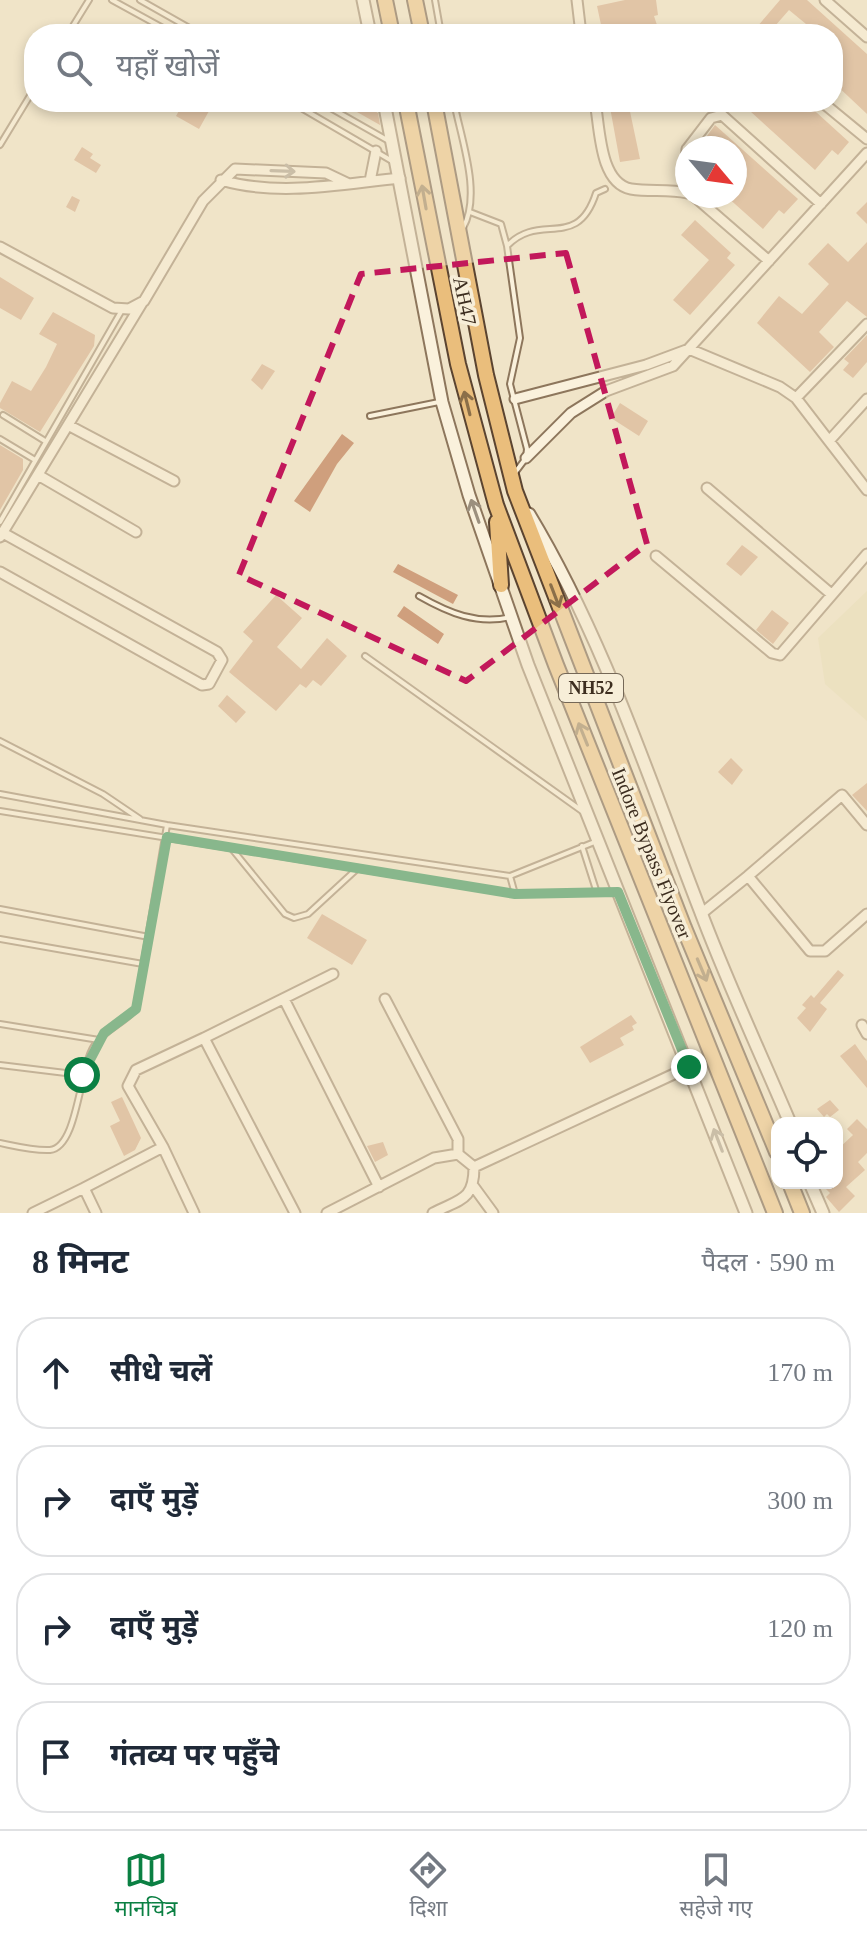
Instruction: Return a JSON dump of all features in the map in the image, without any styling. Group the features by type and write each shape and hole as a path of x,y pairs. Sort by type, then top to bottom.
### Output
{"highway":[{"path":"385,0 390,24"},
{"path":"415,0 420,24"},
{"name":"AH47","path":"408,112 469,412 496,505"},
{"name":"AH47","path":"436,112 486,375 517,497"},
{"name":"Indore Bypass Flyover","path":"517,497 672,898 771,1137"},
{"path":"496,505 501,585"},
{"name":"Indore Bypass Flyover","path":"496,505 653,913 775,1213"},
{"path":"792,1189 802,1213"}],"street":[{"path":"363,0 368,24"},
{"path":"825,0 867,37"},
{"path":"579,1 580,24"},
{"path":"386,112 442,402 469,495 587,814 746,1213"},
{"path":"597,112 607,167 614,179 628,188 675,192"},
{"path":"834,112 867,139"},
{"path":"697,136 711,118 728,118 821,204"},
{"path":"370,181 376,151"},
{"path":"526,458 571,413 606,391 673,366 867,153"},
{"path":"0,572 202,685 211,681 222,660 217,652 1,531 203,201 221,180 235,169 326,173 347,183"},
{"path":"221,180 328,189 347,183 400,178"},
{"path":"708,208 769,261"},
{"path":"0,247 122,310 137,307 144,301"},
{"path":"796,398 867,324"},
{"path":"515,399 646,365 689,349 780,387 796,398 867,490"},
{"path":"829,441 867,399"},
{"path":"68,425 174,481"},
{"path":"38,475 136,532"},
{"path":"707,488 830,593"},
{"path":"517,497 550,549 606,668 701,914 787,1117"},
{"path":"656,556 776,654 784,653 830,593 867,554"},
{"path":"701,914 842,795 867,825"},
{"path":"748,876 810,951 825,951 867,914"},
{"path":"194,1213 128,1082 136,1070 333,974"},
{"path":"284,999 379,1187"},
{"path":"385,999 458,1139 458,1154"},
{"path":"204,1038 295,1213"},
{"path":"474,1167 689,1067"},
{"path":"33,1213 163,1147"},
{"path":"327,1213 434,1158 458,1154 474,1167"},
{"path":"433,1213 470,1195 474,1187 474,1167"},
{"path":"474,1187 493,1213"},
{"path":"84,1188 96,1213"},
{"path":"813,1189 823,1213"}],"lane":[{"path":"74,24 89,0"},
{"path":"112,0 156,24"},
{"path":"140,0 182,24"},
{"path":"435,0 439,24"},
{"path":"0,145 24,105"},
{"path":"308,112 398,164"},
{"path":"338,112 393,143"},
{"path":"456,112 471,199 470,212 459,234"},
{"path":"0,131 6,134"},
{"path":"507,246 518,235 579,225 590,213 596,193 605,189"},
{"path":"470,212 501,224 507,246 520,338 510,384 525,437 526,458 512,477"},
{"path":"1,531 35,460 122,310"},
{"path":"370,416 442,402"},
{"path":"3,415 46,441"},
{"path":"0,439 35,460"},
{"path":"419,596 441,608 481,621 512,617"},
{"path":"365,656 587,814"},
{"path":"0,741 142,820"},
{"path":"0,794 167,825 510,876 598,840"},
{"path":"122,830 125,808"},
{"path":"0,811 515,894 618,892"},
{"path":"0,1143 51,1150 61,1146 71,1131 82,1075 99,1040 136,1009 167,825"},
{"path":"582,846 597,893"},
{"path":"230,847 285,914 294,918 308,914 358,868"},
{"path":"510,876 515,894"},
{"path":"0,909 149,937"},
{"path":"0,939 144,964"},
{"path":"0,1024 99,1040"},
{"path":"0,1065 82,1075"}],"highlighted area":[{"path":"566,253 647,544 466,681 239,575 361,274"}],"shaded area":[{"path":"867,591 867,721 825,684 818,638"}],"building":[{"path":"625,0 656,0 658,15 654,16 657,24 601,24 597,6"},
{"path":"780,0 807,0 834,24 806,24 789,10 777,24 760,24"},
{"path":"843,32 867,54 867,114 843,91"},
{"path":"178,112 208,112 199,129 176,116"},
{"path":"357,112 376,112 380,125"},
{"path":"611,112 630,112 640,159 620,162"},
{"path":"751,112 816,112 849,142 838,155 832,150 815,170"},
{"path":"715,125 727,136 707,136"},
{"path":"82,147 93,154 90,158 101,165 96,173 74,160"},
{"path":"747,154 798,199 784,214 779,210 763,229 739,208 747,208"},
{"path":"72,196 80,200 75,212 66,207"},
{"path":"867,202 867,224 856,213"},
{"path":"695,220 731,253 727,258 735,265 690,315 673,300 709,260 681,235"},
{"path":"867,242 867,317 847,301 819,332 834,347 810,372 757,323 779,296 802,314 829,284 808,264 828,243 848,262"},
{"path":"0,277 34,298 21,320 0,308"},
{"path":"53,312 95,335 94,346 40,432 0,408 0,403 12,381 31,391 46,367 57,344 39,334"},
{"path":"867,335 867,362 853,378 843,370 849,363 844,359"},
{"path":"262,364 275,371 262,390 251,380"},
{"path":"620,403 648,421 639,436 611,418"},
{"path":"342,434 354,443 337,464 310,512 294,501"},
{"path":"0,445 23,459 23,470 0,510"},
{"path":"742,545 758,557 741,576 726,564"},
{"path":"398,564 458,595 453,604 393,572"},
{"path":"276,595 302,618 277,647 301,669 327,638 347,656 321,686 313,680 306,688 300,684 276,711 229,672 253,641 243,632"},
{"path":"404,606 444,634 438,644 397,616"},
{"path":"772,610 789,623 773,644 756,630"},
{"path":"227,695 246,712 236,723 218,706"},
{"path":"731,758 743,770 732,785 718,772"},
{"path":"867,783 867,811 852,795"},
{"path":"322,914 367,940 352,965 307,938"},
{"path":"838,970 844,975 820,1003 827,1009 810,1032 797,1018 806,1008 802,1005 811,995 814,998"},
{"path":"631,1015 637,1023 632,1026 634,1030 620,1038 624,1045 590,1063 580,1047"},
{"path":"855,1044 867,1061 867,1088 840,1056"},
{"path":"122,1097 141,1138 135,1150 124,1156 110,1126 120,1121 111,1102"},
{"path":"830,1100 839,1110 830,1117 827,1114 824,1117 817,1109"},
{"path":"857,1119 867,1129 867,1153 858,1162 865,1170 846,1187 855,1196 839,1212 826,1197 830,1193 826,1189 843,1189 843,1144 853,1135 847,1129"},
{"path":"383,1142 388,1155 375,1162 367,1146"}],"route":[{"path":"82,1075 94,1046 104,1033 136,1009 167,837 515,894 618,892 689,1067"}]}
